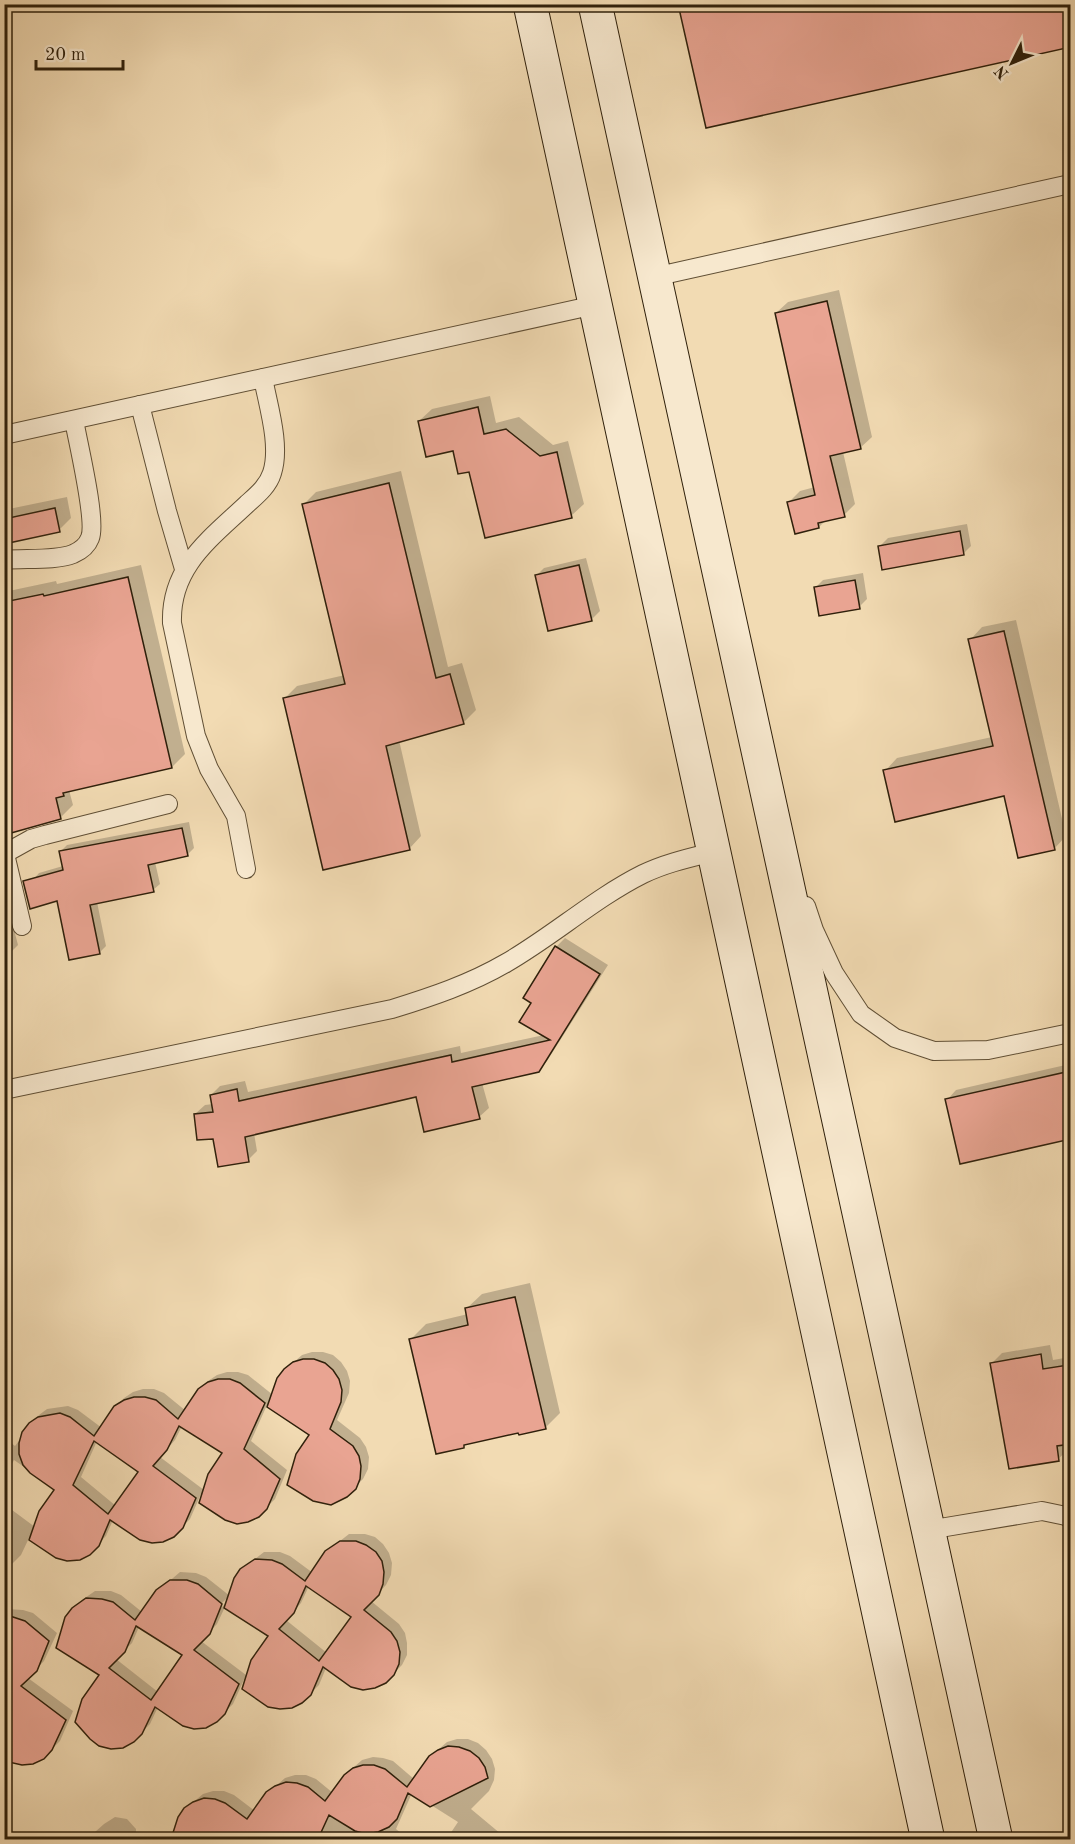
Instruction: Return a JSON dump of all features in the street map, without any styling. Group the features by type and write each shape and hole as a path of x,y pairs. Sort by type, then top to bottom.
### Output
{"street":[{"path":"530,4 927,1839"},
{"path":"595,4 996,1839"}],"lane":[{"path":"654,277 1071,184"},
{"path":"4,435 595,305"},
{"path":"246,869 236,816 202,753 187,697 171,609 177,582 184,569 206,543 261,492 272,473 275,449 263,378"},
{"path":"140,405 184,569"},
{"path":"4,560 65,556 76,553 90,538 92,517 74,420"},
{"path":"764,777 814,930 834,974 861,1014 895,1038 934,1051 988,1050 1071,1033"},
{"path":"22,926 5,854 31,839 168,804"},
{"path":"4,1090 392,1009 433,997 505,964 643,874 675,861 713,852"},
{"path":"928,1530 1042,1511 1071,1519"}],"building":[{"path":"678,4 1071,4 1071,47 706,128"},
{"path":"827,301 861,449 830,456 845,517 818,523 819,528 795,534 787,502 815,495 775,313"},
{"path":"478,407 484,434 506,429 540,456 557,452 572,518 485,538 469,472 458,474 453,451 426,457 418,421"},
{"path":"389,483 436,678 450,674 464,724 386,746 410,850 323,870 283,698 345,684 302,504"},
{"path":"55,508 60,532 4,544 4,519"},
{"path":"960,531 964,555 882,570 878,546"},
{"path":"579,565 592,621 548,631 535,575"},
{"path":"128,577 172,768 63,793 64,796 56,798 61,819 4,835 4,602 43,594 44,596"},
{"path":"855,580 860,609 819,616 814,587"},
{"path":"1004,631 1055,850 1018,858 1004,796 895,822 883,770 993,746 968,639"},
{"path":"182,828 188,856 148,865 154,892 90,905 100,954 69,960 57,901 30,909 23,881 63,870 59,851"},
{"path":"555,946 600,974 539,1072 472,1087 480,1119 424,1132 416,1097 245,1137 249,1162 218,1167 213,1139 197,1140 194,1114 213,1112 210,1095 237,1089 239,1101 451,1055 452,1062 550,1040 519,1022 531,1003 523,998"},
{"path":"1066,1072 1071,1089 1071,1139 960,1164 945,1099"},
{"path":"515,1297 546,1429 464,1445 464,1448 436,1454 409,1339 468,1325 465,1308"},
{"path":"1041,1354 1043,1369 1068,1365 1071,1377 1071,1444 1057,1446 1059,1461 1009,1469 990,1363"},
{"path":"314,1359 325,1363 339,1379 342,1390 341,1402 330,1429 353,1446 359,1456 361,1466 356,1489 347,1497 331,1505 313,1501 287,1485 296,1454 309,1435 267,1407 277,1378 293,1362"},
{"path":"230,1379 240,1383 265,1403 244,1449 280,1479 267,1509 259,1517 237,1524 225,1520 199,1503 208,1474 222,1453 179,1426 167,1450 153,1466 196,1498 183,1528 174,1537 163,1542 152,1543 140,1540 110,1520 99,1546 90,1555 80,1560 67,1561 56,1558 29,1540 39,1511 54,1490 30,1473 23,1465 19,1454 19,1443 22,1432 29,1423 38,1417 60,1413 70,1417 94,1436 114,1406 134,1397 156,1400 178,1419 198,1389 208,1382","holes":["94,1441 138,1472 108,1514 73,1485"]},
{"path":"340,1541 356,1541 376,1552 382,1561 383,1584 379,1595 364,1610 391,1632 397,1641 400,1652 399,1664 394,1675 386,1683 363,1690 351,1687 323,1667 311,1695 302,1703 292,1708 268,1707 242,1689 251,1660 268,1636 224,1608 234,1578 240,1569 255,1559 272,1560 282,1564 305,1581 325,1551","holes":["306,1586 351,1617 319,1661 279,1629 294,1613"]},
{"path":"170,1580 187,1580 198,1584 222,1604 210,1634 194,1650 239,1684 225,1714 206,1728 194,1729 183,1726 155,1707 142,1734 134,1742 123,1748 111,1749 99,1746 75,1722 82,1699 99,1675 56,1648 65,1617 72,1608 86,1598 113,1602 135,1620 156,1590","holes":["136,1626 182,1655 151,1700 109,1668 125,1652"]},
{"path":"4,1614 25,1621 49,1641 37,1671 21,1686 66,1720 52,1750 44,1759 33,1764 22,1765 4,1761"},
{"path":"448,1746 470,1751 479,1758 488,1778 430,1807 408,1793 397,1819 389,1827 378,1832 366,1834 355,1831 329,1815 318,1839 171,1839 178,1817 184,1808 204,1798 225,1803 247,1819 266,1792 275,1786 286,1782 297,1783 308,1787 325,1801 344,1775 353,1768 363,1765 374,1765 385,1769 407,1787 429,1756"}]}
